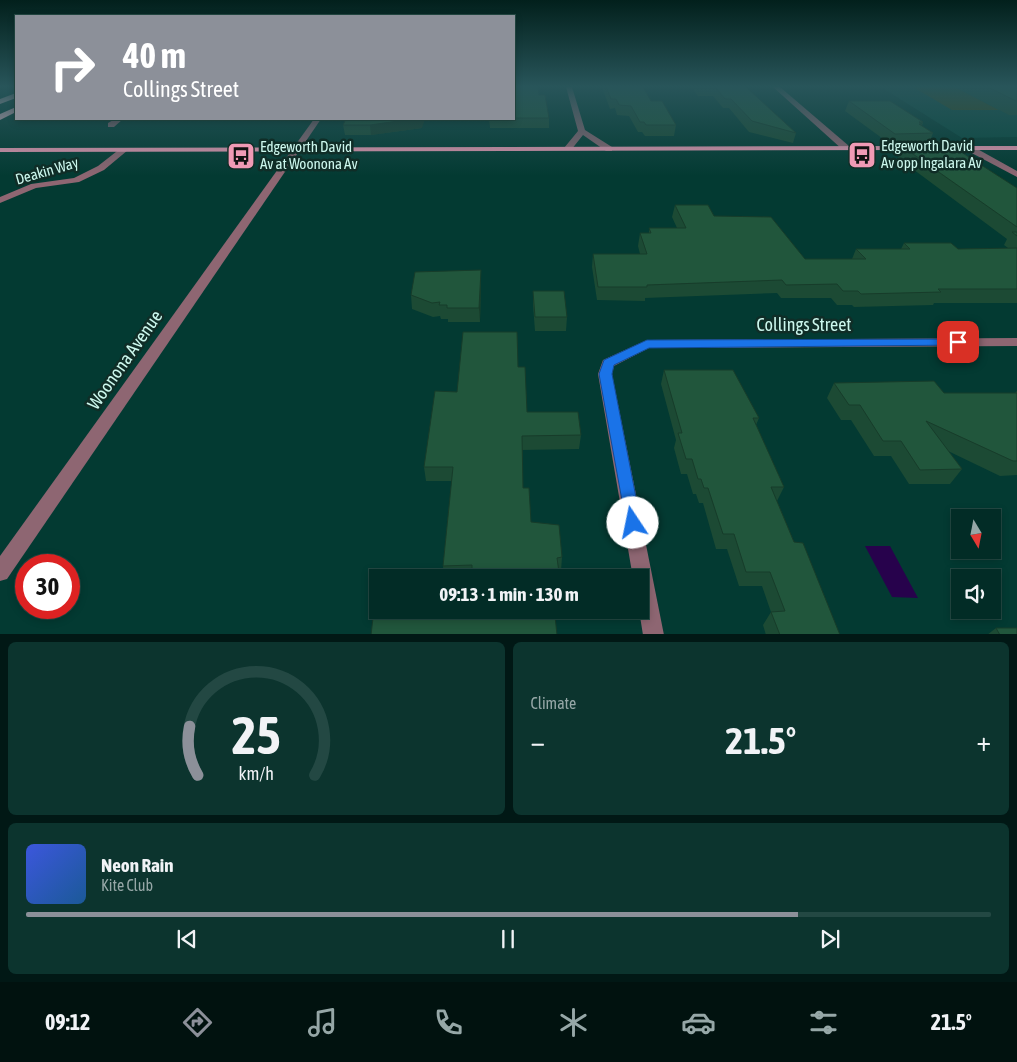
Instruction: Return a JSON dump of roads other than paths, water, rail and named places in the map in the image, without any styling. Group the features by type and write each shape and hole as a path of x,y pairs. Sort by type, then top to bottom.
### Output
{"main road":[{"path":"0,150 1017,148"}],"street":[{"path":"578,117 582,131 608,148"},
{"path":"810,117 846,148"},
{"path":"110,125 118,120"},
{"path":"296,149 316,120"},
{"path":"568,148 582,131"},
{"path":"969,148 1017,174"},
{"name":"Woonona Avenue","path":"0,572 280,169 296,149"},
{"name":"Deakin Way","path":"0,200 34,186 76,180 101,168 124,150"},
{"name":"Collings Street","path":"654,634 605,374 608,363 647,344 1017,342"}],"place":[{"name":"Edgeworth David Av opp Ingalara Av","path":"862,155"},
{"name":"Edgeworth David Av at Woonona Av","path":"241,156"}]}
